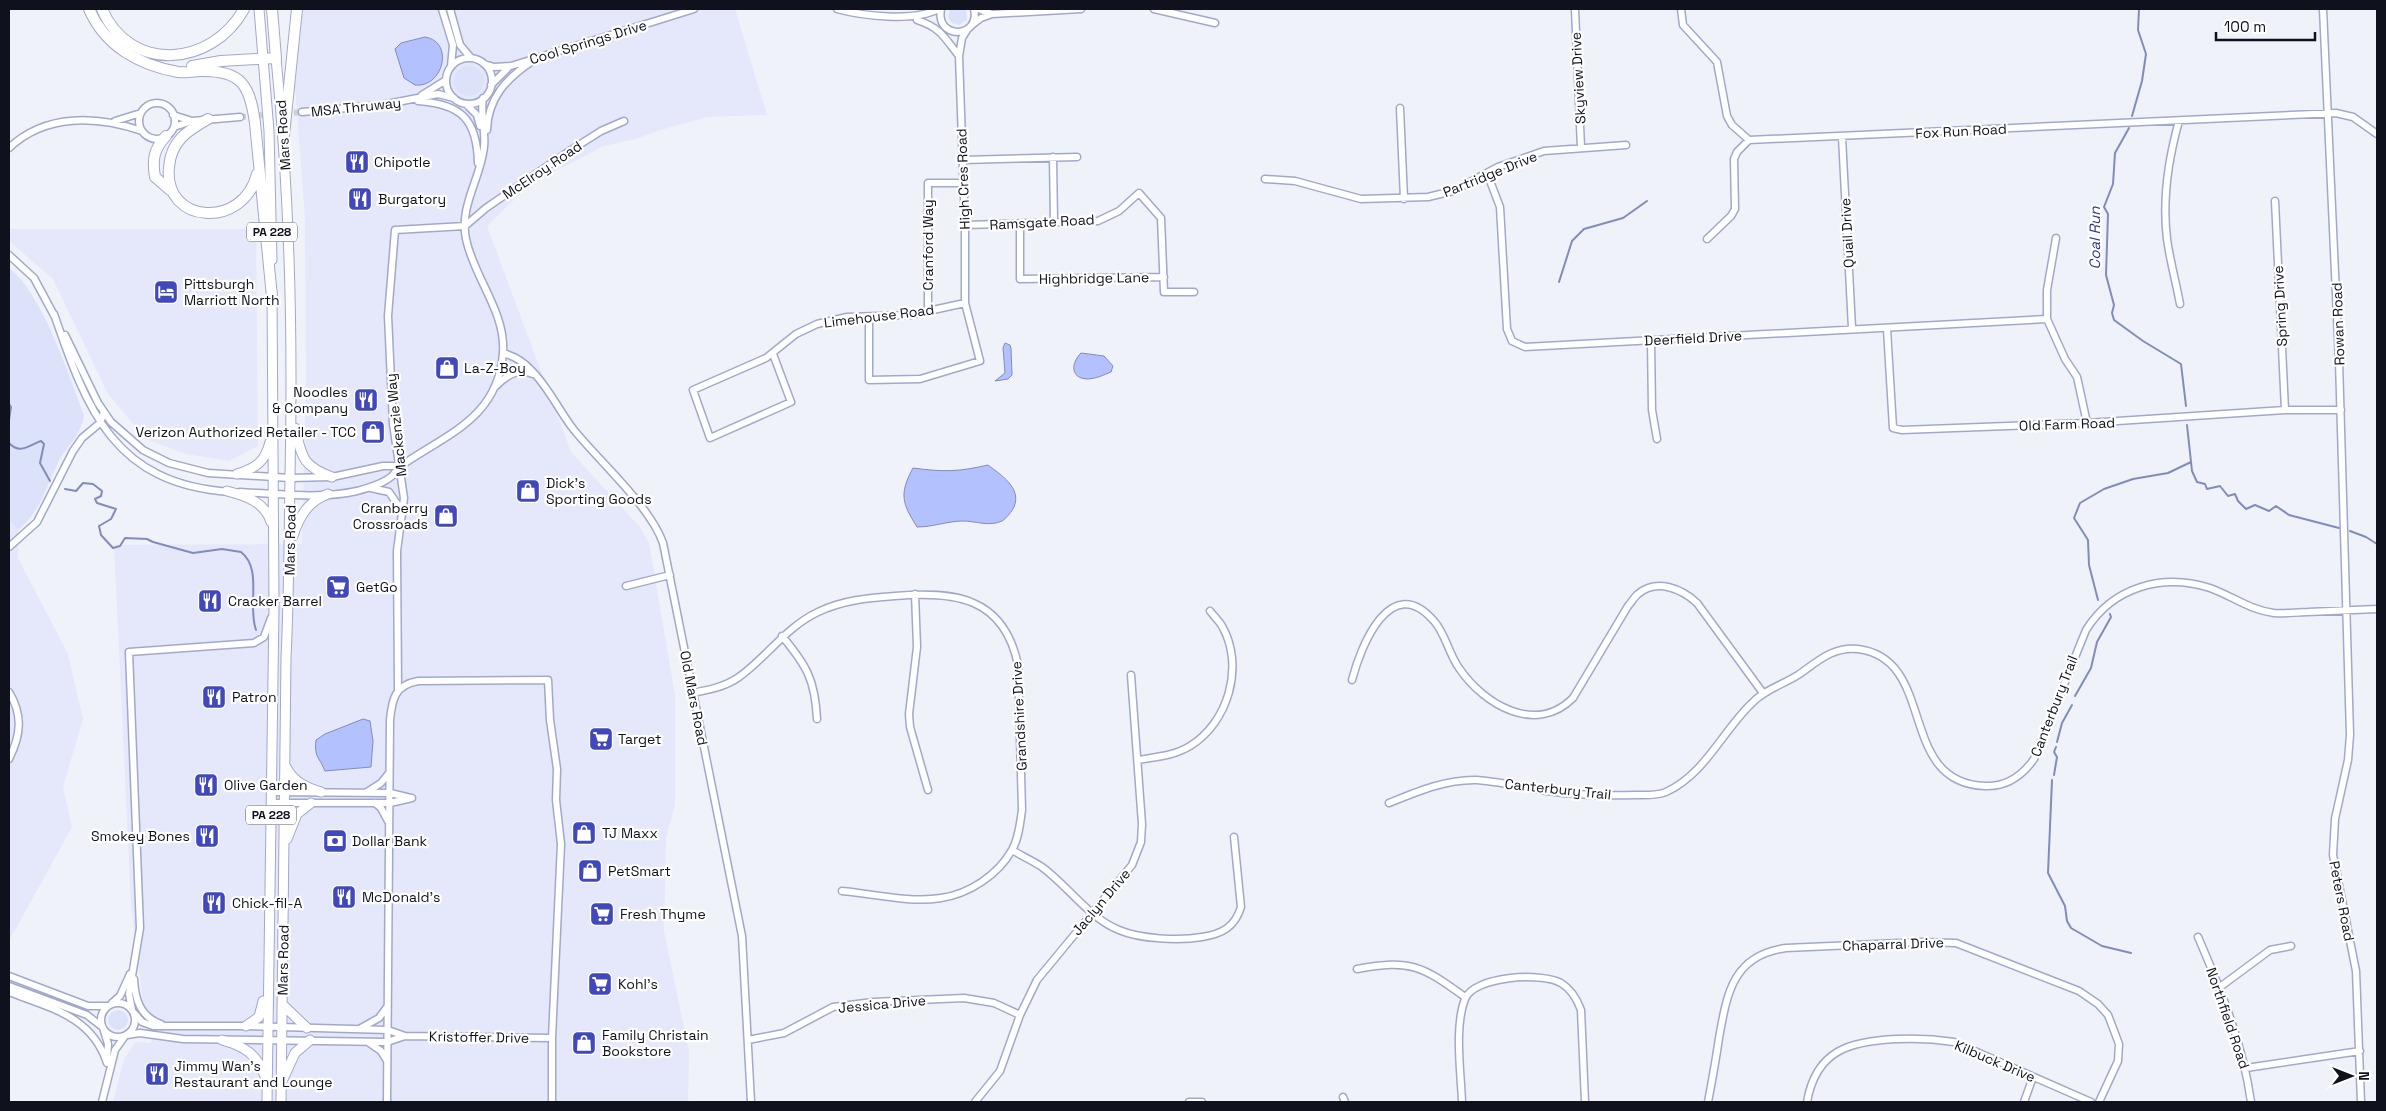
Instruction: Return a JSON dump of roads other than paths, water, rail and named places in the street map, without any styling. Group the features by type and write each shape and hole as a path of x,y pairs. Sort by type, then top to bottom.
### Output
{"highway":[{"path":"89,9 100,30 114,45 136,59 179,72 216,71 228,74 244,85 252,101 272,297"},
{"path":"102,9 113,27 133,44 157,54 179,55 204,48 219,39 232,27 244,9"},
{"name":"Mars Road","path":"272,9 276,58"},
{"path":"284,135 298,9"},
{"path":"161,66 188,66 221,61 276,58"},
{"path":"170,190 168,172 172,150 180,137 208,120"},
{"path":"166,136 158,145 153,159 155,177 184,206 218,214 232,209 248,194 255,182 258,168"}],"main road":[{"name":"Mars Road","path":"259,9 264,59 272,227 274,427 274,607 267,1102"},
{"name":"Mars Road","path":"276,58 284,135 292,350 281,1102"},
{"path":"291,416 303,458 313,469 332,477"},
{"path":"237,474 251,470 261,462 267,453 274,427"},
{"path":"227,492 244,496 258,504 266,512 273,528"},
{"path":"290,546 297,522 302,514 313,500 328,494"},
{"path":"285,764 291,776 297,782 321,792"},
{"path":"285,846 297,814 312,803"},
{"path":"246,1026 256,1021 263,1007 264,964 270,916"},
{"path":"282,1004 308,1028"},
{"path":"222,1040 242,1046 252,1054 260,1064 267,1081"},
{"path":"282,1082 295,1053 310,1040"}],"street":[{"path":"442,9 453,45 451,67 446,80 447,88 454,98 465,103 477,115 482,140 481,162"},
{"path":"450,9 460,45 471,58 484,64 490,74 491,85 483,98 484,142 481,162"},
{"name":"Cool Springs Drive","path":"484,64 494,67 512,66 694,9"},
{"path":"837,9 851,13 907,16 939,9 943,25"},
{"name":"High Cres Road","path":"869,316 869,380 920,378 980,361 965,303 964,183 959,56 962,38 975,17 974,9"},
{"path":"978,9 992,14"},
{"path":"917,20 934,21 949,30 957,32 992,14 1081,9"},
{"path":"1154,9 1174,10 1215,23"},
{"name":"Skyview Drive","path":"1575,9 1581,148"},
{"path":"1681,9 1683,25 1717,62 1727,116 1732,126 1749,140 1737,152 1734,159 1735,209 1732,216 1707,239"},
{"name":"Rowan Road","path":"2323,9 2341,410 2347,610"},
{"path":"907,16 937,28 959,56"},
{"path":"451,67 460,60 471,58"},
{"path":"54,314 83,393 100,423 129,455 170,480 196,488 227,492 328,494 369,488 391,478 400,466 464,426 477,415 488,402 494,389 503,353 500,330 494,308 470,251 464,226 478,170 486,148 487,119 497,94 513,75 535,59"},
{"name":"Cool Springs Drive","path":"491,85 499,75 512,66"},
{"name":"MSA Thruway","path":"410,100 446,80"},
{"name":"MSA Thruway","path":"302,112 410,100 438,94 454,98"},
{"path":"465,103 474,103 483,98"},
{"path":"410,100 446,104 464,117 470,124 474,135 478,170"},
{"path":"113,122 140,113 149,105 160,103 170,109 174,115 174,127"},
{"path":"1400,108 1404,199"},
{"path":"140,113 139,119 142,131"},
{"name":"Fox Run Road","path":"1749,140 1842,137 2113,122 2328,114 2341,114 2353,117 2377,134"},
{"path":"174,115 192,121"},
{"path":"9,148 19,138 42,126 64,121 113,122 142,131 153,139 166,136 174,127 192,121 240,117"},
{"name":"McElroy Road","path":"464,226 486,208 571,150 601,131 624,121"},
{"path":"2179,121 2168,166 2165,204 2167,240 2180,304"},
{"name":"Quail Drive","path":"1842,137 1852,328"},
{"name":"Partridge Drive","path":"1266,179 1295,181 1361,199 1428,197 1454,191 1487,173 1544,151 1626,145"},
{"path":"1053,157 1054,223"},
{"path":"963,160 1078,157"},
{"name":"Deerfield Drive","path":"1487,173 1500,207 1507,329 1512,341 1525,347 2046,319"},
{"name":"Cranford Way","path":"928,312 928,183 964,183"},
{"name":"Ramsgate Road","path":"965,225 1054,223 1103,219 1118,211 1139,193 1161,218 1164,277"},
{"name":"Spring Drive","path":"2275,201 2285,410"},
{"name":"Highbridge Lane","path":"1020,224 1020,280 1164,277"},
{"name":"Mackenzie Way","path":"387,1102 390,769 392,703 398,689 396,557 403,513 400,466 393,424 388,316 395,230 464,226"},
{"path":"2056,238 2047,290 2046,319 2064,359 2077,377 2087,424"},
{"path":"9,255 34,278 111,422 138,446 168,463 208,473 290,478 332,477 383,466 400,466"},
{"path":"1164,277 1164,292 1194,292"},
{"name":"Limehouse Road","path":"773,354 791,402 710,438 693,390 773,354 796,334 836,318 910,315 965,303"},
{"name":"Old Farm Road","path":"1887,329 1893,428 1902,430 2087,424 2285,410 2341,410"},
{"path":"1651,340 1652,410 1657,439"},
{"name":"Old Mars Road","path":"503,353 513,356 536,375 573,428 656,526 663,543 742,936 751,1102"},
{"path":"494,389 503,378 514,372 526,372 536,375"},
{"path":"9,547 37,522 78,443 100,423 104,412"},
{"path":"100,423 111,422"},
{"path":"369,488 389,492 395,498 403,513"},
{"path":"626,586 670,575"},
{"name":"Canterbury Trail","path":"1389,803 1417,791 1442,784 1475,780 1586,795 1664,793 1679,785 1700,767 1750,704 1762,693 1798,675 1824,655 1843,648 1859,649 1873,653 1894,667 1905,685 1927,748 1942,772 1963,783 1991,786 2015,779 2026,771 2045,738 2081,638 2098,614 2127,592 2144,584 2182,582 2210,588 2249,607 2276,613 2347,610"},
{"path":"1352,680 1360,651 1374,627 1385,614 1397,605 1411,605 1418,607 1435,622 1459,668 1476,689 1496,704 1517,714 1536,716 1550,713 1566,706 1574,698 1624,612 1639,594 1658,587 1667,586 1687,594 1697,603 1762,693"},
{"path":"915,594 917,647 909,714 910,727 928,790"},
{"name":"Grandshire Drive","path":"692,693 726,684 739,677 782,636 811,616 846,602 915,594 948,594 978,605 1002,626 1016,652 1018,665 1022,810 1019,830 1012,850 986,880 953,896 921,899 842,891"},
{"path":"102,1101 115,1050 134,1027 129,994 140,928 129,652 245,645 258,642 266,633 274,607"},
{"path":"2347,610 2377,609"},
{"name":"Peters Road","path":"2347,610 2350,735 2348,760 2335,819 2333,856 2356,971 2361,1102"},
{"path":"1138,760 1175,753 1190,746 1205,734 1221,711 1231,686 1232,660 1222,627 1210,611"},
{"path":"782,636 804,663 816,697 817,719"},
{"name":"Jaclyn Drive","path":"975,1102 1000,1070 1020,1015 1037,980 1132,865 1138,855 1142,824 1131,675"},
{"path":"398,689 418,680 548,680 550,720 557,769 556,800 561,844 559,928 552,1038 552,1102"},
{"path":"9,692 20,722 19,734 9,759"},
{"path":"365,792 381,783 390,769"},
{"path":"271,792 390,793 412,798 390,803 271,803"},
{"path":"374,803 384,812 390,826"},
{"path":"1012,850 1042,868 1092,912 1112,926 1128,933 1180,939 1222,932 1234,922 1241,907 1234,837"},
{"name":"Northfield Road","path":"2198,937 2220,987 2246,1068 2251,1102"},
{"name":"Chaparral Drive","path":"1708,1102 1726,1000 1733,981 1750,961 1763,954 1786,948 1937,942 1965,945 2079,992 2098,1004 2108,1015 2114,1028 2119,1052 2118,1062 2112,1078 2099,1102"},
{"path":"2220,987 2270,950 2292,946"},
{"path":"1357,969 1381,964 1407,964 1432,974 1466,997"},
{"path":"102,1101 108,1044 103,1030 101,1015 120,996 134,966"},
{"path":"134,966 134,983 141,1011 151,1020 167,1026"},
{"path":"9,976 88,1006 123,1004 133,1012"},
{"path":"1462,1102 1460,1027 1461,1014 1466,997 1482,985 1504,979 1541,977 1561,983 1569,989 1576,998 1581,1010 1584,1102"},
{"path":"9,986 90,1016 103,1030 113,1037 126,1036"},
{"path":"9,992 67,1015 85,1026 101,1046 107,1063"},
{"path":"48,1001 52,993"},
{"name":"Jessica Drive","path":"748,1040 784,1033 833,1007 873,1002 964,998 994,1004 1020,1015"},
{"path":"358,1029 379,1018 388,1003"},
{"name":"Kristoffer Drive","path":"133,1012 139,1020 149,1026 358,1029 388,1030 405,1036 552,1038"},
{"name":"Kristoffer Drive","path":"126,1036 140,1033 183,1039 387,1042 405,1036"},
{"name":"Kilbuck Drive","path":"1807,1102 1813,1078 1826,1059 1835,1052 1851,1045 1877,1040 1933,1038 1954,1042 2091,1102"},
{"path":"367,1041 381,1051 387,1064"},
{"path":"2246,1068 2360,1052"},
{"path":"2024,1102 2033,1077"},
{"path":"1189,1102 1202,1102"}],"water":[{"path":"425,37 434,41 440,47 442,64 433,79 425,84 415,85 404,78 395,49 401,43"},
{"path":"1005,343 1010,345 1011,348 1012,375 1008,379 995,381 1005,373 1003,348"},
{"path":"1081,353 1104,356 1113,366 1111,372 1090,379 1077,376 1074,365"},
{"path":"988,465 1009,483 1015,494 1014,507 1005,519 992,524 957,521 917,527 905,505 904,498 906,485 913,468 950,471"},
{"path":"363,719 370,721 373,741 371,767 325,771 316,754 316,740 325,734"}],"waterway":[{"name":"Coal Run","path":"2132,116 2142,81 2146,54 2138,30 2139,9"},
{"name":"Coal Run","path":"2129,128 2115,153 2113,184 2104,207 2108,214 2106,275 2114,305 2112,313 2114,320 2143,341 2181,364 2186,406"},
{"path":"1559,282 1572,241 1584,229 1623,218 1647,201"},
{"path":"9,404 11,407 9,420"},
{"name":"Coal Run","path":"2187,425 2192,471 2197,482 2205,484 2207,489 2220,486 2228,496 2235,494 2238,501 2246,509 2255,505 2269,511 2276,506 2289,515 2339,528"},
{"path":"9,443 13,447 21,449 41,441 44,444 40,463 50,481"},
{"path":"2098,600 2089,565 2088,540 2074,518 2080,503 2104,489 2133,479 2168,473 2191,462"},
{"path":"65,489 76,491 83,483 93,484 102,491 101,496 95,499 97,503 116,509 111,519 99,526 101,535 113,548 120,546 125,538 147,539 193,553 222,549 241,552 248,559 253,578 253,610 256,630"},
{"name":"Coal Run","path":"2350,531 2366,537 2377,544"},
{"path":"2075,696 2091,668 2097,642 2111,617 2110,614"},
{"path":"2057,742 2062,723 2072,705"},
{"path":"2054,775 2057,757 2054,752 2056,747"},
{"path":"2052,780 2048,873 2065,906 2067,921 2071,928 2102,946 2131,953"}],"tunnel":[{"path":"240,117 302,112"}],"place":[{"name":"Chipotle","path":"357,162"},
{"name":"Burgatory","path":"360,199"},
{"name":"Pittsburgh Marriott North","path":"166,292"},
{"name":"La-Z-Boy","path":"447,368"},
{"name":"Noodles & Company","path":"366,400"},
{"name":"Verizon Authorized Retailer - TCC","path":"373,432"},
{"name":"Dick's Sporting Goods","path":"528,491"},
{"name":"Cranberry Crossroads","path":"446,516"},
{"name":"GetGo","path":"338,587"},
{"name":"Cracker Barrel","path":"210,601"},
{"name":"Patron","path":"214,697"},
{"name":"Target","path":"601,739"},
{"name":"Olive Garden","path":"206,785"},
{"name":"TJ Maxx","path":"584,833"},
{"name":"Smokey Bones","path":"207,836"},
{"name":"Dollar Bank","path":"335,841"},
{"name":"PetSmart","path":"590,871"},
{"name":"McDonald's","path":"344,897"},
{"name":"Chick-fil-A","path":"214,903"},
{"name":"Fresh Thyme","path":"602,914"},
{"name":"Kohl's","path":"600,984"},
{"name":"Family Christain Bookstore","path":"584,1043"},
{"name":"Jimmy Wan's Restaurant and Lounge","path":"157,1074"}]}
